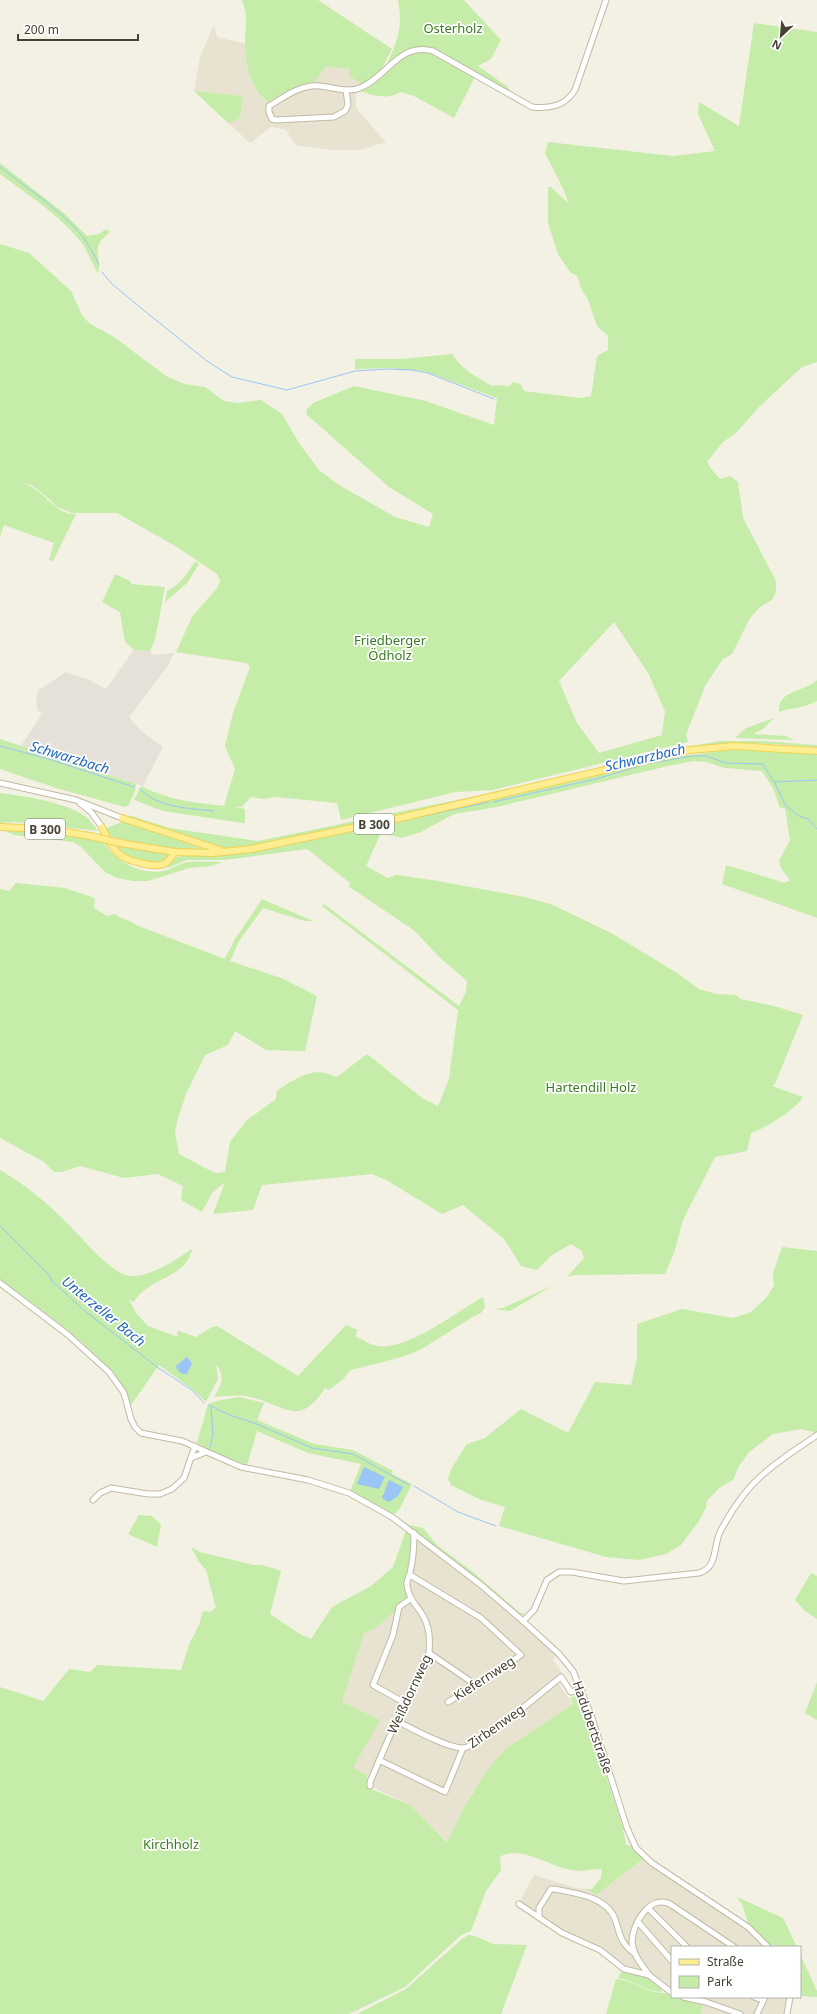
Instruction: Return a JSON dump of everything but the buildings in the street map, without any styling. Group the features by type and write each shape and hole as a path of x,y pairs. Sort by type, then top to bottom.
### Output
{"main road":[{"name":"B 300","path":"0,827 48,829 175,852 230,852 269,846 400,818 690,750 735,746 817,751"},
{"path":"122,818 208,847 230,852"},
{"path":"102,827 110,843 118,853 133,861 160,865 165,863 175,852"}],"street":[{"path":"346,90 348,105 345,111 334,117 276,120 272,119 269,112 269,106 300,88 324,86 346,90 360,88 406,53 414,49 424,48 433,51 532,107 544,109 558,106 571,96 575,90 606,0"},
{"path":"0,783 76,800 122,818"},
{"path":"76,800 90,812 102,827"},
{"name":"Hadubertstraße","path":"0,1283 66,1334 109,1372 124,1393 135,1428 141,1433 182,1441 241,1467 322,1484 349,1493 375,1507 414,1534 481,1585 523,1621 567,1662 582,1689 627,1828 636,1848 652,1863 748,1927 767,1946"},
{"path":"523,1621 534,1610 547,1580 559,1572 572,1572 624,1581 699,1573 706,1570 712,1562 716,1542 720,1532 752,1485 766,1471 817,1435"},
{"path":"94,1500 100,1493 111,1488 148,1494 160,1494 172,1490 184,1478 194,1446"},
{"path":"191,1458 206,1452"},
{"path":"405,1703 372,1685 393,1635 399,1607 410,1599 406,1583 410,1575 414,1548 414,1534"},
{"name":"Kiefernweg","path":"410,1575 481,1618 521,1655 448,1702"},
{"name":"Weißdornweg","path":"370,1786 370,1782 379,1760 429,1653 430,1640 428,1627 422,1614 410,1599"},
{"path":"429,1653 476,1684"},
{"name":"Zirbenweg","path":"397,1721 453,1746 463,1748 472,1746 487,1736 561,1677 571,1692 582,1689"},
{"path":"379,1760 445,1792 463,1748"},
{"path":"539,1917 539,1908 551,1889 554,1888 592,1898 613,1915 620,1938 625,1946 634,1952 649,1975 671,1992"},
{"path":"634,1952 633,1934 638,1922 648,1908 660,1902 666,1902 732,1946"},
{"path":"519,1904 562,1933 600,1950 624,1969 649,1975"},
{"path":"648,1908 686,1946"},
{"path":"638,1922 671,1960"},
{"path":"688,1998 706,2002 740,2014"},
{"path":"787,2014 790,1998"},
{"path":"758,2014 764,1999"}],"shaded area":[{"path":"214,24 217,37 246,44 251,78 264,100 274,101 295,87 313,83 326,67 350,69 365,88 356,92 356,108 386,142 360,150 331,150 295,145 286,130 271,127 250,143 228,123 235,119 242,96 194,91 200,57"},
{"path":"134,650 150,651 153,655 174,653 167,667 129,717 141,731 163,747 143,786 21,746 42,714 37,710 36,698 39,690 66,672 89,680 106,689"},
{"path":"415,1534 481,1585 559,1654 553,1659 564,1677 558,1683 573,1704 508,1747 473,1791 448,1842 410,1805 370,1786 371,1778 352,1768 342,1702 364,1633 374,1629 406,1583"},
{"path":"646,1858 748,1927 767,1946 671,1946 671,1994 662,1990 647,1977 622,1971 597,1951 558,1933 518,1905 534,1875 576,1888 587,1889 596,1895"},
{"path":"682,1998 790,1998 787,2014 701,2014 703,2004"}],"green space":[{"path":"242,0 318,0 392,49 381,70 364,85 349,76 350,69 326,67 313,83 295,87 269,103 257,91 250,75 245,48 246,15"},
{"name":"Osterholz","path":"398,0 464,0 501,40 491,59 478,66 508,87 512,95 432,49 419,48 413,50 402,55 386,66 394,48 400,27"},
{"name":"Friedberger Ödholz","path":"754,23 817,32 817,362 802,367 759,407 736,433 723,442 707,462 720,479 730,476 738,482 743,518 776,581 776,592 772,600 760,607 750,618 732,654 723,659 705,686 686,735 688,742 493,790 455,792 341,820 337,803 275,797 263,799 251,797 242,807 235,807 245,809 245,823 163,811 134,800 141,786 171,798 224,806 235,769 225,746 233,713 250,667 246,663 176,652 192,617 217,588 220,581 217,574 177,547 117,513 72,513 57,507 32,485 21,483 31,486 52,504 63,511 76,514 53,561 49,560 54,543 4,525 0,537 0,244 29,253 71,291 82,315 89,323 114,337 166,376 184,384 205,387 224,401 238,403 261,400 282,414 299,443 319,470 339,485 395,517 429,527 433,514 389,487 306,414 307,409 313,403 354,386 426,401 494,425 497,398 424,371 387,368 355,369 355,359 401,359 452,354 465,369 494,387 494,385 510,386 513,382 520,384 524,391 581,398 591,396 597,356 608,350 608,336 597,326 588,300 581,288 577,276 570,272 558,254 548,223 548,187 551,187 568,203 562,186 545,153 548,142 673,156 715,151 698,114 699,102 739,126","holes":["614,622 648,673 665,711 662,735 599,753 577,723 559,681"]},
{"path":"423,51 432,53 475,77 454,118 414,96 401,92 386,97 376,96 360,91 372,84 402,59 416,52"},
{"path":"194,91 243,96 240,118 228,123"},
{"path":"0,163 65,214 87,236 99,234 106,229 110,232 98,247 98,274 84,246 76,236 45,207 0,174"},
{"path":"195,561 199,564 187,583 165,602 167,591 180,582"},
{"path":"115,574 130,581 131,584 165,587 155,640 150,651 134,650 125,642 120,612 102,602"},
{"path":"817,680 817,701 779,712 782,699"},
{"path":"774,718 763,729 753,734 786,736 794,740 735,738 746,728"},
{"path":"0,739 136,784 135,791 128,806 125,807 56,788 0,769"},
{"path":"719,741 762,741 817,745 817,747 780,744 725,744 688,748 670,752 670,750"},
{"name":"Hartendill Holz","path":"736,749 817,754 817,918 722,884 726,865 785,883 790,880 781,868 779,861 790,840 785,808 780,808 773,788 762,771 725,768 707,762 693,761 668,766 497,807 454,814 421,832 402,838 381,833 366,866 388,878 396,875 432,880 525,897 553,905 613,934 677,973 699,989 716,994 736,995 740,999 774,1006 803,1015 775,1084 772,1086 803,1097 793,1108 780,1118 751,1133 747,1151 715,1157 683,1220 674,1253 665,1274 575,1275 567,1277 584,1258 582,1251 571,1244 552,1255 537,1270 521,1266 504,1239 463,1205 442,1214 388,1181 372,1174 262,1185 253,1210 213,1214 225,1182 212,1193 202,1212 181,1200 183,1186 158,1174 124,1178 80,1166 61,1172 54,1172 44,1162 0,1138 0,889 9,891 16,883 65,888 95,899 94,908 107,916 115,914 136,925 225,959 235,939 262,899 313,921 305,921 263,908 239,941 230,961 281,978 317,996 305,1051 266,1050 235,1031 228,1045 205,1055 186,1094 177,1121 175,1133 179,1154 215,1173 225,1172 230,1142 247,1120 276,1099 277,1091 301,1076 318,1072 337,1077 367,1054 422,1098 438,1106 449,1079 458,1010 322,906 324,904 459,1006 466,992 467,981 438,956 415,931 349,887 350,883 307,849 225,860 187,860 168,868 167,866 175,858 181,856 229,855 285,846 667,758"},
{"path":"0,793 44,800 68,807 86,817 98,831 16,822 0,823"},
{"path":"476,796 302,837 266,844 231,848 214,848 129,817 129,815 169,828 258,841"},
{"path":"124,821 204,849 184,851 109,836 107,828"},
{"path":"4,830 59,834 103,842 115,856 131,866 149,871 159,872 168,870 188,862 223,862 211,866 189,868 148,881 133,881 117,878 105,872 80,846 73,842 14,835"},
{"path":"114,844 172,855 164,863 153,864 125,856"},
{"path":"0,1170 26,1187 42,1200 65,1221 95,1253 113,1268 122,1273 130,1276 146,1274 163,1267 193,1248 187,1261 182,1267 150,1286 138,1296 134,1302 129,1300 136,1313 148,1326 178,1337 177,1332 179,1331 196,1337 212,1327 217,1326 298,1376 346,1325 358,1330 355,1336 369,1343 378,1346 390,1346 418,1336 432,1329 483,1297 485,1307 481,1313 420,1350 402,1357 351,1370 343,1379 329,1390 325,1388 316,1400 307,1408 299,1411 283,1409 246,1396 214,1397 219,1388 222,1377 216,1364 218,1379 206,1402 192,1389 159,1365 131,1405 121,1386 108,1368 92,1351 55,1320 0,1279"},
{"path":"782,1247 817,1251 817,1433 801,1429 773,1434 749,1452 739,1466 733,1480 719,1488 706,1502 707,1506 699,1521 681,1545 666,1554 639,1560 606,1557 499,1526 505,1507 479,1499 451,1485 448,1479 451,1469 467,1444 485,1438 521,1409 568,1433 595,1382 631,1385 637,1359 637,1324 682,1309 733,1318 751,1312 767,1297 774,1285 773,1273"},
{"path":"554,1285 510,1311 494,1309 503,1308"},
{"path":"240,1397 264,1403 257,1420 314,1444 353,1450 393,1471 392,1474 412,1484 399,1510 393,1515 350,1492 361,1464 308,1453 257,1431 247,1465 219,1455 197,1443 208,1404 220,1400"},
{"path":"139,1515 152,1516 161,1525 157,1547 128,1534"},
{"path":"397,1517 409,1525 423,1528 438,1546 473,1572 519,1612 527,1615 519,1615"},
{"name":"Kirchholz","path":"406,1530 412,1545 408,1573 409,1599 374,1629 364,1633 342,1702 380,1720 353,1768 367,1775 369,1788 410,1805 447,1842 473,1792 498,1757 508,1747 573,1704 570,1698 580,1695 623,1828 626,1845 632,1846 644,1859 596,1895 587,1889 592,1889 601,1878 602,1869 575,1871 517,1853 500,1857 501,1870 486,1891 471,1931 461,1935 405,1987 349,2014 0,2014 0,1687 43,1701 69,1669 90,1672 97,1665 181,1670 189,1645 199,1625 203,1611 211,1612 216,1608 206,1570 199,1562 191,1547 200,1552 254,1565 262,1565 281,1571 270,1614 300,1634 311,1639 332,1607 371,1586 393,1567"},
{"path":"811,1573 817,1576 817,1619 805,1611 795,1600"},
{"path":"817,1682 817,1720 805,1713"},
{"path":"737,1897 783,1918 797,1946 769,1946 749,1926 742,1904"},
{"path":"469,1935 493,1944 527,1945 501,2014 357,2014 406,1989 463,1938"},
{"path":"801,1956 817,1991 817,1997 801,1996"},
{"path":"622,1971 647,1977 662,1990 661,1992 650,1990 618,1978"},
{"path":"616,1979 630,1982 654,1992 669,1993 671,1998 682,1998 703,2004 701,2014 606,2014"}],"water":[{"path":"187,1357 192,1363 187,1374 183,1374 176,1366"},
{"path":"364,1467 385,1477 379,1489 357,1484"},
{"path":"389,1480 403,1487 398,1496 389,1502 382,1498"}],"waterway":[{"path":"0,167 47,203 70,223 87,243 99,265"},
{"path":"102,272 112,284 141,308 207,361 232,377 287,390 355,371 386,369 412,370 428,373 494,399"},
{"name":"Schwarzbach","path":"0,746 49,759 134,787"},
{"name":"Schwarzbach","path":"493,802 596,779 646,764 692,756 706,756 726,763 763,764 774,782 817,780"},
{"path":"775,783 785,805 799,816 808,819 817,829"},
{"name":"Schwarzbach","path":"140,789 147,795 165,804 184,808 213,811"},
{"name":"Schwarzbach","path":"424,816 489,802"},
{"name":"Unterzeller Bach","path":"0,1226 49,1275 52,1281 85,1311 157,1367 192,1390 204,1403"},
{"name":"Unterzeller Bach","path":"209,1405 227,1414 257,1424 312,1448 353,1454 409,1485"},
{"path":"210,1447 213,1435 211,1407"},
{"name":"Unterzeller Bach","path":"414,1486 458,1512 496,1526"}]}
